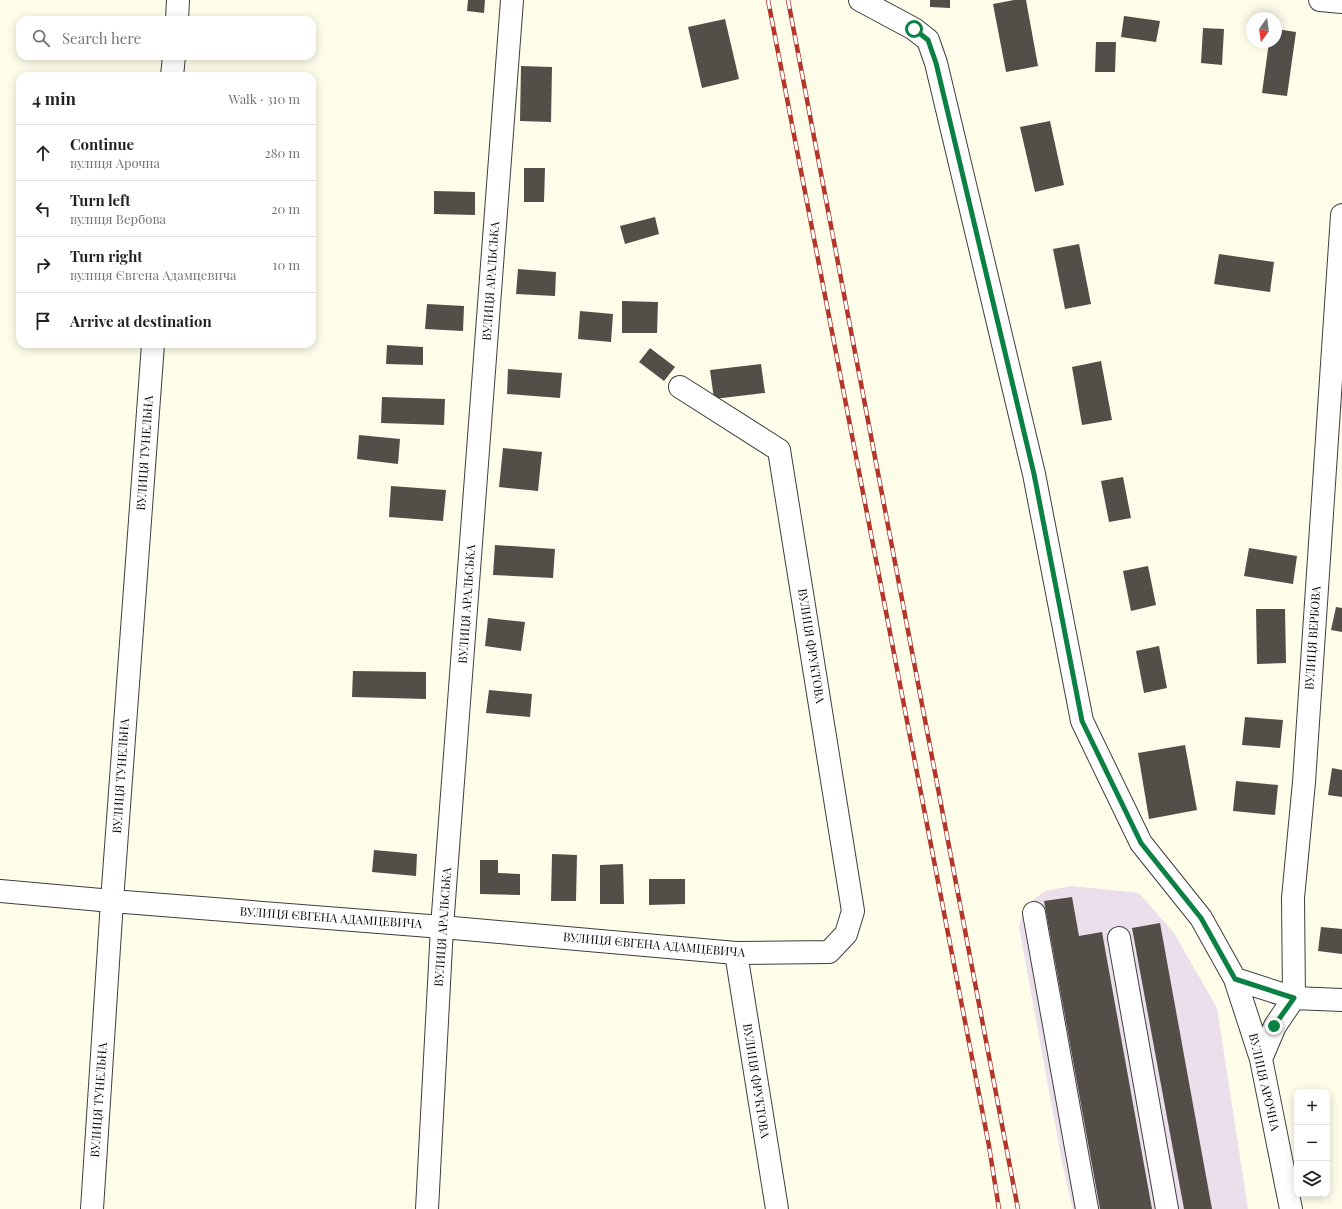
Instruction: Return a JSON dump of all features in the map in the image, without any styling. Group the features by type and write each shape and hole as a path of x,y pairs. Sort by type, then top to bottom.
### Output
{"street":[{"path":"177,16 178,0"},
{"name":"ВУЛИЦЯ АРАЛЬСЬКА","path":"427,1209 442,927 512,0"},
{"name":"ВУЛИЦЯ АРОЧНА","path":"860,0 914,29 928,40 936,63 1034,474 1082,721 1141,843 1201,918 1235,979 1261,1059 1291,1209"},
{"path":"1320,0 1342,2"},
{"path":"172,72 174,60"},
{"name":"ВУЛИЦЯ ВЕРБОВА","path":"1294,998 1293,898 1304,774 1342,216"},
{"name":"ВУЛИЦЯ ТУНЕЛЬНА","path":"92,1209 112,901 153,348"},
{"name":"ВУЛИЦЯ ФРУКТОВА","path":"680,387 779,450 853,911 846,934 829,952"},
{"name":"ВУЛИЦЯ ЄВГЕНА АДАМЦЕВИЧА","path":"0,891 442,927 736,953 829,952"},
{"path":"1034,913 1087,1209"},
{"path":"1119,938 1167,1209"},
{"name":"ВУЛИЦЯ ФРУКТОВА","path":"736,953 777,1209"},
{"path":"1235,979 1294,998 1342,1000"},
{"path":"1261,1059 1274,1026 1294,998"}],"shaded area":[{"path":"1072,886 1139,893 1174,933 1217,1008 1248,1209 1073,1209 1063,1167 1019,927 1023,911 1032,901 1045,891"}],"building":[{"path":"468,0 485,0 484,13 467,11"},
{"path":"930,0 950,0 950,8 930,7"},
{"path":"1014,0 1026,0 1038,66 1006,72 993,4"},
{"path":"1124,16 1160,21 1156,42 1121,37"},
{"path":"725,19 739,79 702,88 688,27"},
{"path":"1203,28 1224,29 1222,65 1201,63"},
{"path":"1282,30 1296,32 1287,96 1262,93 1268,48 1282,48"},
{"path":"1096,42 1116,42 1115,72 1095,72"},
{"path":"521,66 552,67 551,122 520,121"},
{"path":"1050,121 1064,185 1035,192 1020,127"},
{"path":"524,168 545,168 544,202 524,202"},
{"path":"434,191 475,192 475,215 434,214"},
{"path":"655,217 659,234 625,244 620,226"},
{"path":"1079,244 1091,304 1065,309 1053,249"},
{"path":"1219,254 1274,262 1270,292 1214,284"},
{"path":"518,269 556,272 555,296 516,294"},
{"path":"622,301 658,302 657,333 622,333"},
{"path":"427,304 464,306 463,331 425,329"},
{"path":"580,311 613,314 611,342 578,339"},
{"path":"387,345 423,347 423,365 386,364"},
{"path":"650,348 675,367 664,381 639,362"},
{"path":"1101,361 1112,420 1082,425 1072,367"},
{"path":"761,364 765,393 714,399 710,370"},
{"path":"508,369 562,373 560,398 507,394"},
{"path":"382,397 445,399 444,425 381,423"},
{"path":"359,435 400,439 398,464 357,459"},
{"path":"503,448 542,452 538,491 499,487"},
{"path":"1123,477 1131,518 1109,522 1101,481"},
{"path":"391,486 446,490 443,521 389,517"},
{"path":"495,545 555,549 553,578 493,575"},
{"path":"1249,548 1297,556 1293,584 1244,576"},
{"path":"1148,566 1156,605 1131,611 1123,571"},
{"path":"1336,607 1342,608 1342,632 1331,630"},
{"path":"1256,609 1285,609 1286,663 1257,664"},
{"path":"488,618 525,622 521,651 485,646"},
{"path":"1159,646 1167,688 1144,693 1136,651"},
{"path":"353,671 426,672 426,699 352,697"},
{"path":"489,690 532,694 530,717 486,713"},
{"path":"1245,717 1283,720 1280,748 1242,745"},
{"path":"1185,745 1197,810 1149,819 1138,753"},
{"path":"1332,768 1342,770 1342,797 1328,795"},
{"path":"1236,781 1278,785 1275,815 1233,811"},
{"path":"374,850 417,854 416,876 372,872"},
{"path":"552,854 577,855 576,901 551,901"},
{"path":"480,860 498,860 498,873 520,874 520,895 480,894"},
{"path":"623,864 624,904 600,904 600,865"},
{"path":"649,879 685,879 685,904 649,905"},
{"path":"1072,897 1079,936 1102,932 1152,1209 1100,1209 1044,901"},
{"path":"1160,923 1212,1209 1184,1209 1132,928"},
{"path":"1321,927 1342,929 1342,954 1318,951"}],"railway":[{"path":"768,0 989,1146 999,1209"},
{"path":"788,0 1018,1209"}],"route":[{"path":"914,29 928,40 936,63 1034,474 1082,721 1141,843 1201,918 1235,979 1294,998 1274,1026"}]}
